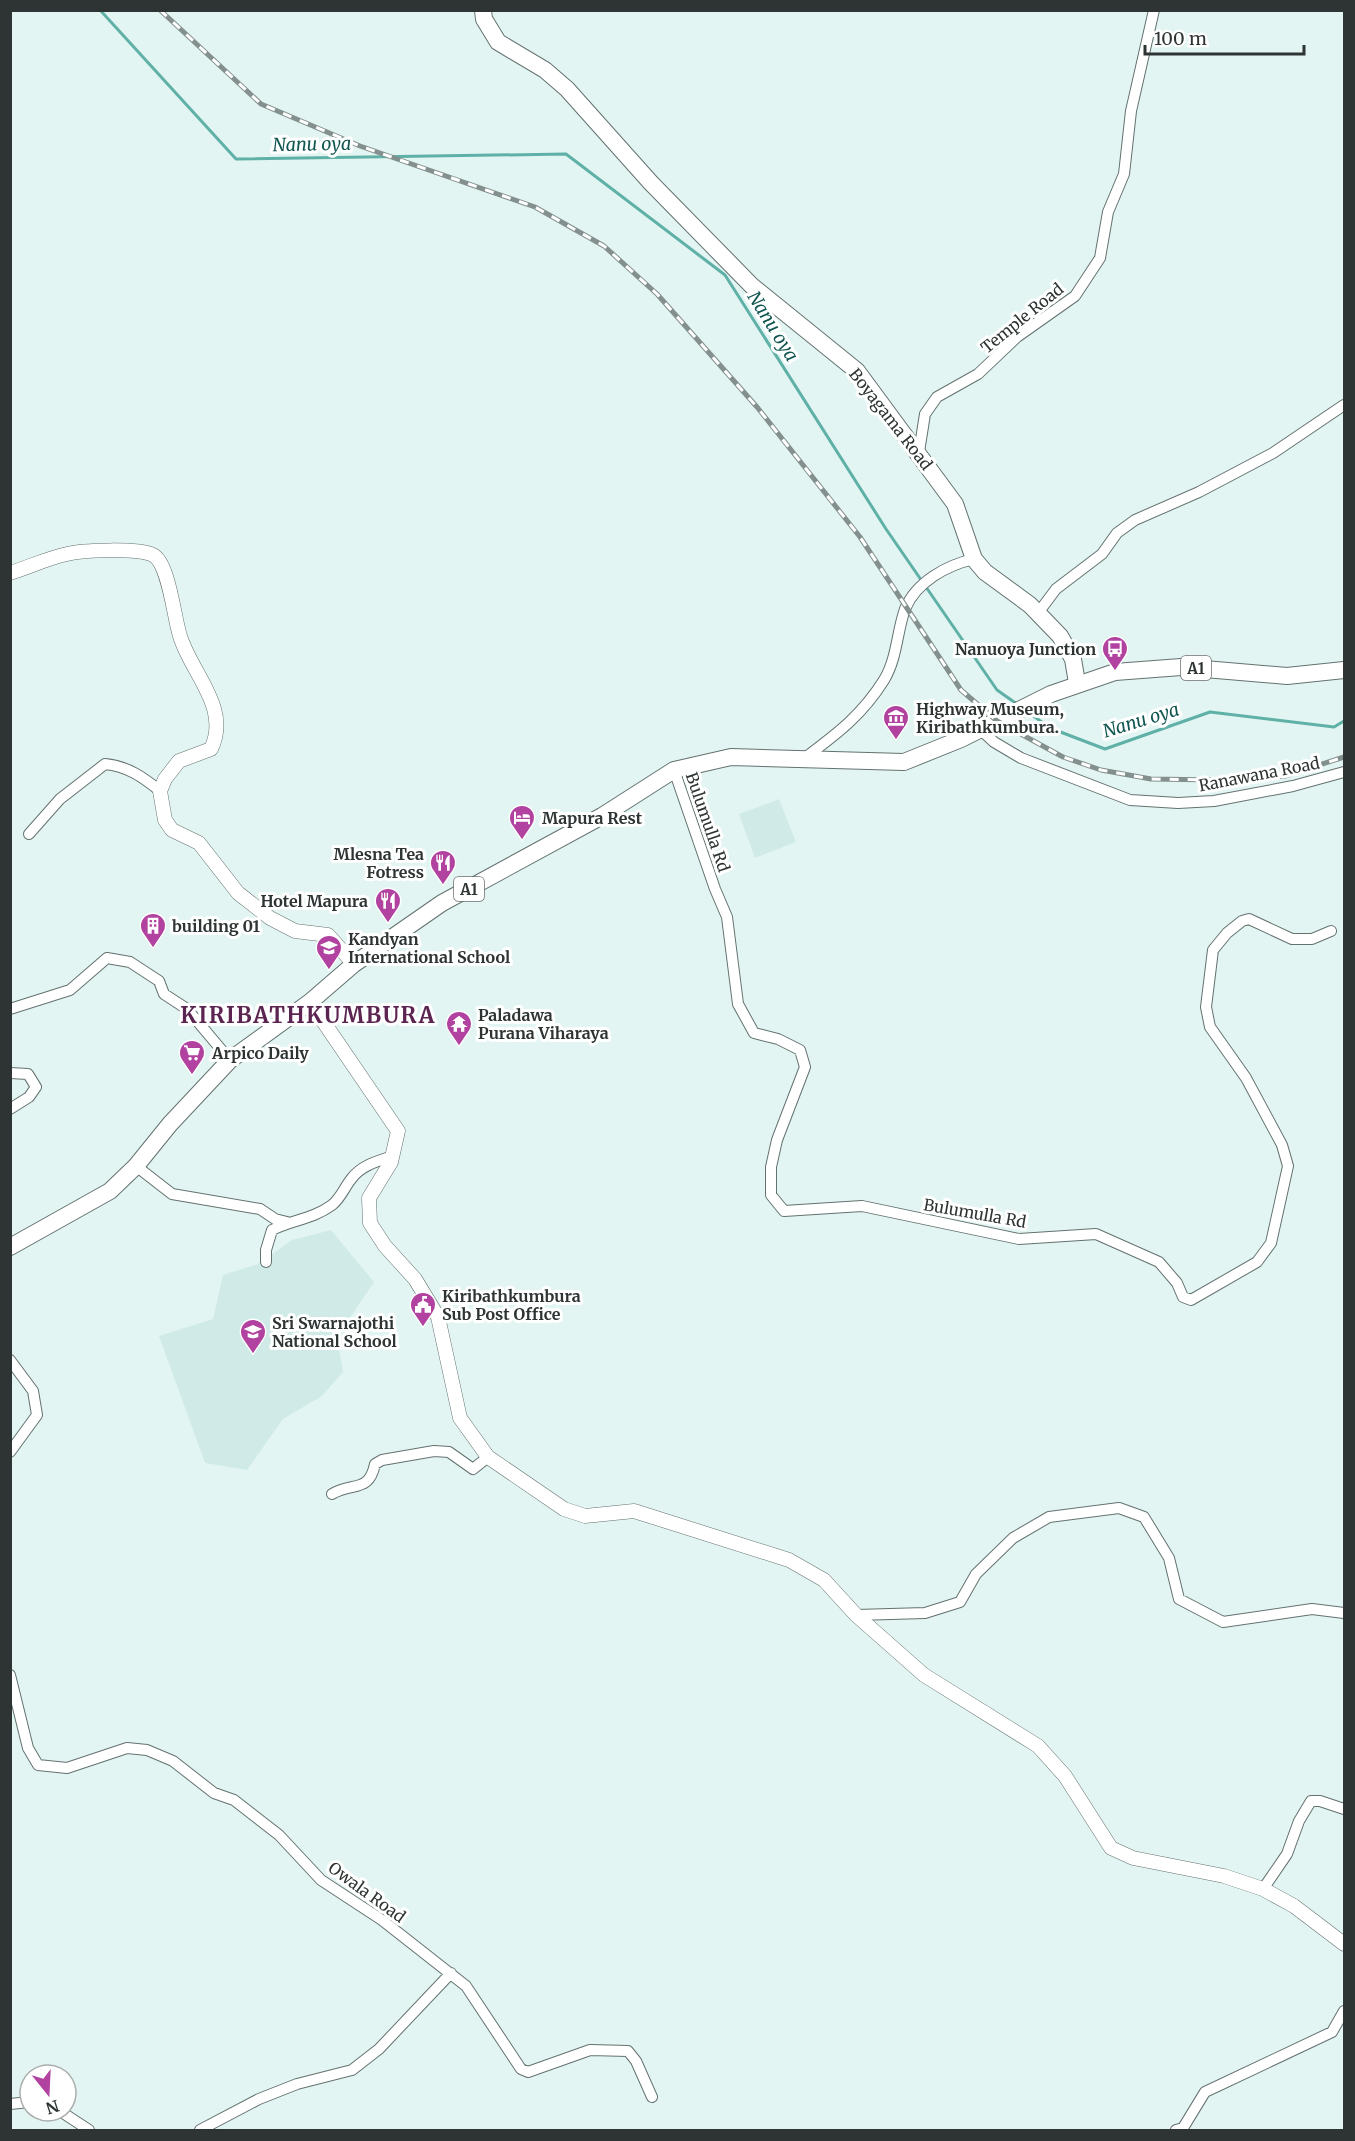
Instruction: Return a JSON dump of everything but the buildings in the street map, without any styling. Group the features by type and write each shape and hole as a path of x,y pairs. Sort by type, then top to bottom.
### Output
{"main road":[{"name":"Boyagama Road","path":"480,13 498,42 545,70 567,89 651,183 752,286 857,370 955,504 974,559 985,572 1038,613 1060,636 1070,651 1077,683"},
{"path":"10,573 69,554 137,552 154,556 164,566 180,639 211,699 218,735 211,749 179,761 165,779 160,791 165,820 172,830 198,843 238,893 270,918 295,931 328,935 354,964"},
{"name":"A1","path":"10,1247 110,1191 136,1166 170,1124 230,1060 309,1002 354,964 442,903 602,816 674,770 731,757 806,757 904,762 945,747 1051,694 1077,683 1115,672 1181,667 1287,676 1344,670"},
{"path":"309,1002 398,1131 392,1159 369,1198 370,1223 385,1246 415,1279 438,1317 460,1418 488,1457 564,1509 585,1516 634,1511 789,1560 824,1580 856,1615 924,1675 1038,1746 1065,1776 1111,1848 1133,1858 1224,1876 1263,1889 1294,1906 1344,1944"}],"street":[{"name":"Temple Road","path":"919,452 925,414 937,397 978,374 1017,337 1075,297 1100,258 1108,212 1124,174 1131,111 1154,10"},
{"path":"1038,613 1056,589 1102,554 1118,533 1135,520 1199,492 1273,453 1344,405"},
{"path":"806,757 855,720 886,678 905,608 918,588 954,563 974,559"},
{"name":"Ranawana Road","path":"980,729 994,742 1021,758 1130,800 1178,803 1214,801 1293,786 1344,771"},
{"path":"29,834 60,799 105,764 121,765 146,779 160,791"},
{"name":"Bulumulla Rd","path":"674,770 727,916 738,1004 754,1033 778,1039 800,1050 806,1067 777,1140 771,1167 771,1195 784,1211 862,1206 1019,1239 1096,1234 1159,1262 1177,1283 1183,1297 1191,1300 1257,1262 1271,1243 1288,1166 1282,1145 1246,1078 1210,1027 1206,1007 1213,950 1227,933 1242,921 1249,920 1292,939 1312,939 1331,931"},
{"path":"10,1009 70,990 107,958 130,962 159,981 164,994 187,1009 230,1060"},
{"path":"10,1074 28,1074 36,1087 29,1097 10,1109"},
{"path":"266,1262 266,1250 272,1230 287,1222 312,1218 335,1203 352,1177 372,1162 392,1159"},
{"path":"136,1166 172,1194 260,1209 275,1219 287,1222"},
{"path":"10,1360 33,1391 37,1415 10,1452"},
{"path":"332,1494 340,1489 364,1485 373,1477 375,1464 382,1460 434,1451 449,1452 473,1468 488,1457"},
{"path":"856,1615 926,1613 960,1602 976,1574 1013,1538 1049,1517 1119,1508 1144,1517 1169,1558 1179,1599 1223,1622 1312,1609 1344,1613"},
{"name":"Owala Road","path":"10,1675 28,1748 38,1765 67,1768 127,1748 147,1750 173,1761 214,1792 234,1800 279,1835 321,1880 382,1920 466,1986 521,2069 528,2072 590,2050 628,2051 636,2061 652,2097"},
{"path":"1263,1889 1287,1854 1299,1821 1311,1801 1320,1801 1344,1809"},
{"path":"200,2130 259,2099 297,2084 352,2070 379,2049 451,1973"},
{"path":"1176,2130 1183,2128 1205,2092 1332,2032 1344,2011"}],"shaded area":[{"path":"779,799 796,842 755,858 739,814"},
{"name":"Sri Swarnajothi National School","path":"331,1230 374,1282 337,1337 343,1372 322,1396 283,1419 247,1470 205,1463 159,1336 213,1319 223,1275 258,1264 292,1240"}],"waterway":[{"name":"Nanu oya","path":"100,10 236,159 566,154 725,275 886,529 997,690 1017,704"},
{"name":"Nanu oya","path":"1028,712 1050,728 1105,749 1210,712 1334,727 1344,721"}],"railway":[{"path":"160,10 261,104 360,146 535,207 604,246 657,294 757,407 860,537 961,690 997,721 1063,757 1101,770 1151,779 1217,780 1285,776 1344,757"}],"place":[{"name":"Nanuoya Junction","path":"1115,672"},
{"name":"Highway Museum, Kiribathkumbura.","path":"896,741"},
{"name":"Mapura Rest","path":"522,841"},
{"name":"Mlesna Tea Fotress","path":"443,886"},
{"name":"Hotel Mapura","path":"388,924"},
{"name":"building 01","path":"153,949"},
{"name":"Kandyan International School","path":"329,971"},
{"name":"Paladawa Purana Viharaya","path":"459,1047"},
{"name":"Arpico Daily","path":"192,1076"},
{"name":"Kiribathkumbura Sub Post Office","path":"423,1328"},
{"name":"Sri Swarnajothi National School","path":"253,1355"}],"district":[{"name":"KIRIBATHKUMBURA","path":"308,1015"}]}
